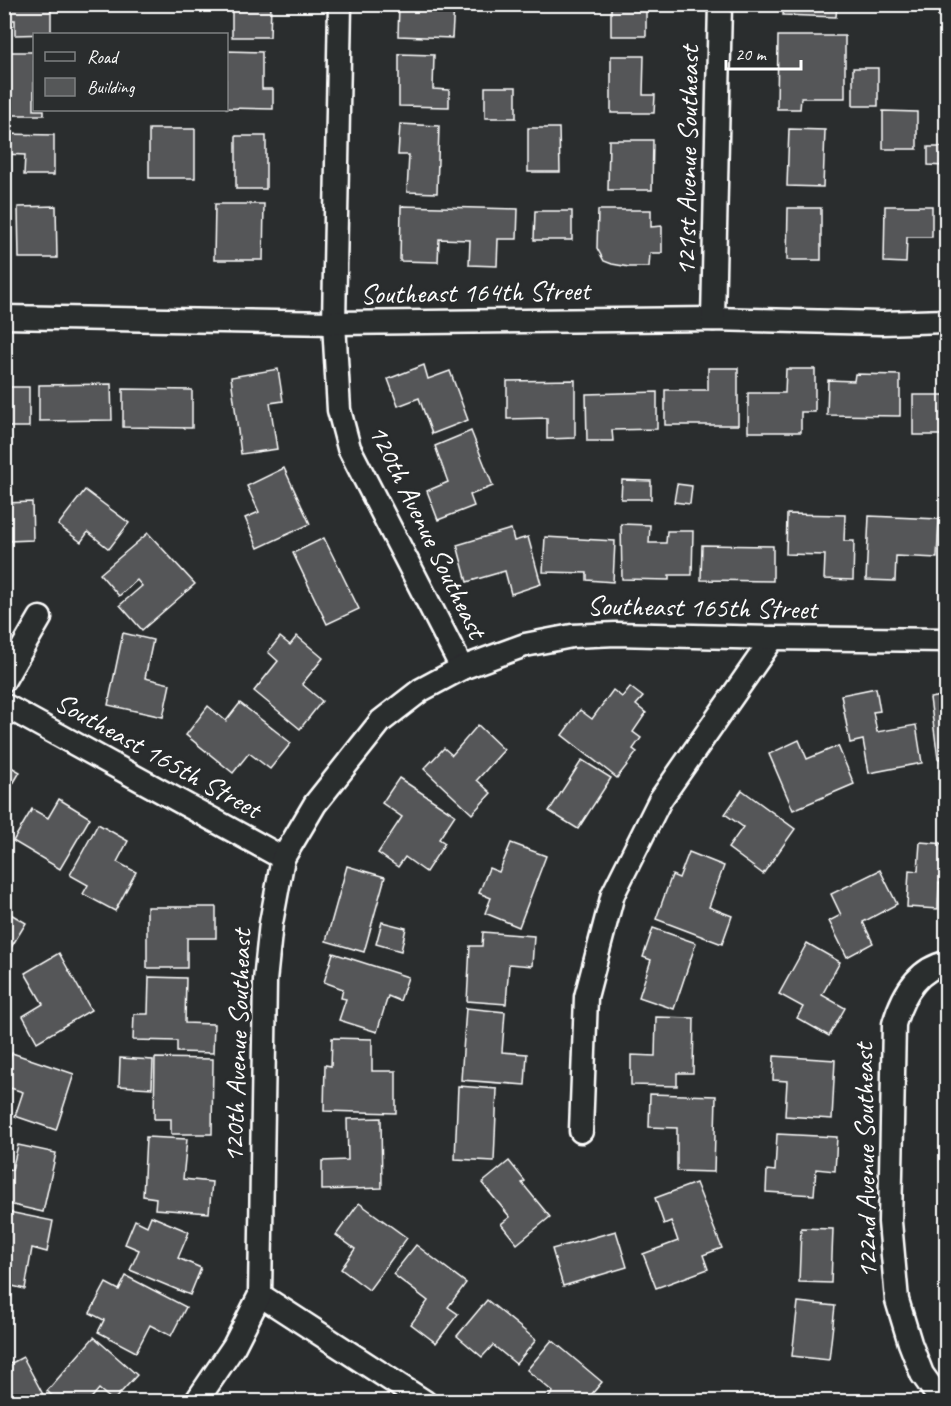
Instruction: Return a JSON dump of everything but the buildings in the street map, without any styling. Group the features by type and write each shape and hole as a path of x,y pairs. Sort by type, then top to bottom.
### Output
{"street":[{"name":"120th Avenue Southeast","path":"260,1295 265,981 271,923 283,858 315,804 381,721 421,690 462,668 349,448 339,410 334,323 340,4"},
{"name":"121st Avenue Southeast","path":"713,319 720,4"},
{"name":"Southeast 164th Street","path":"4,317 334,323 713,319 881,323 946,321"},
{"path":"4,680 40,618"},
{"name":"Southeast 165th Street","path":"462,668 525,645 572,636 616,634 946,640"},
{"path":"581,1131 586,997 614,894 660,800 773,638"},
{"name":"Southeast 165th Street","path":"4,705 283,858"},
{"name":"122nd Avenue Southeast","path":"942,1401 922,1374 897,1300 890,1222 894,1024 909,988 918,979 943,963"},
{"path":"196,1401 234,1346 260,1295 425,1401"}]}
